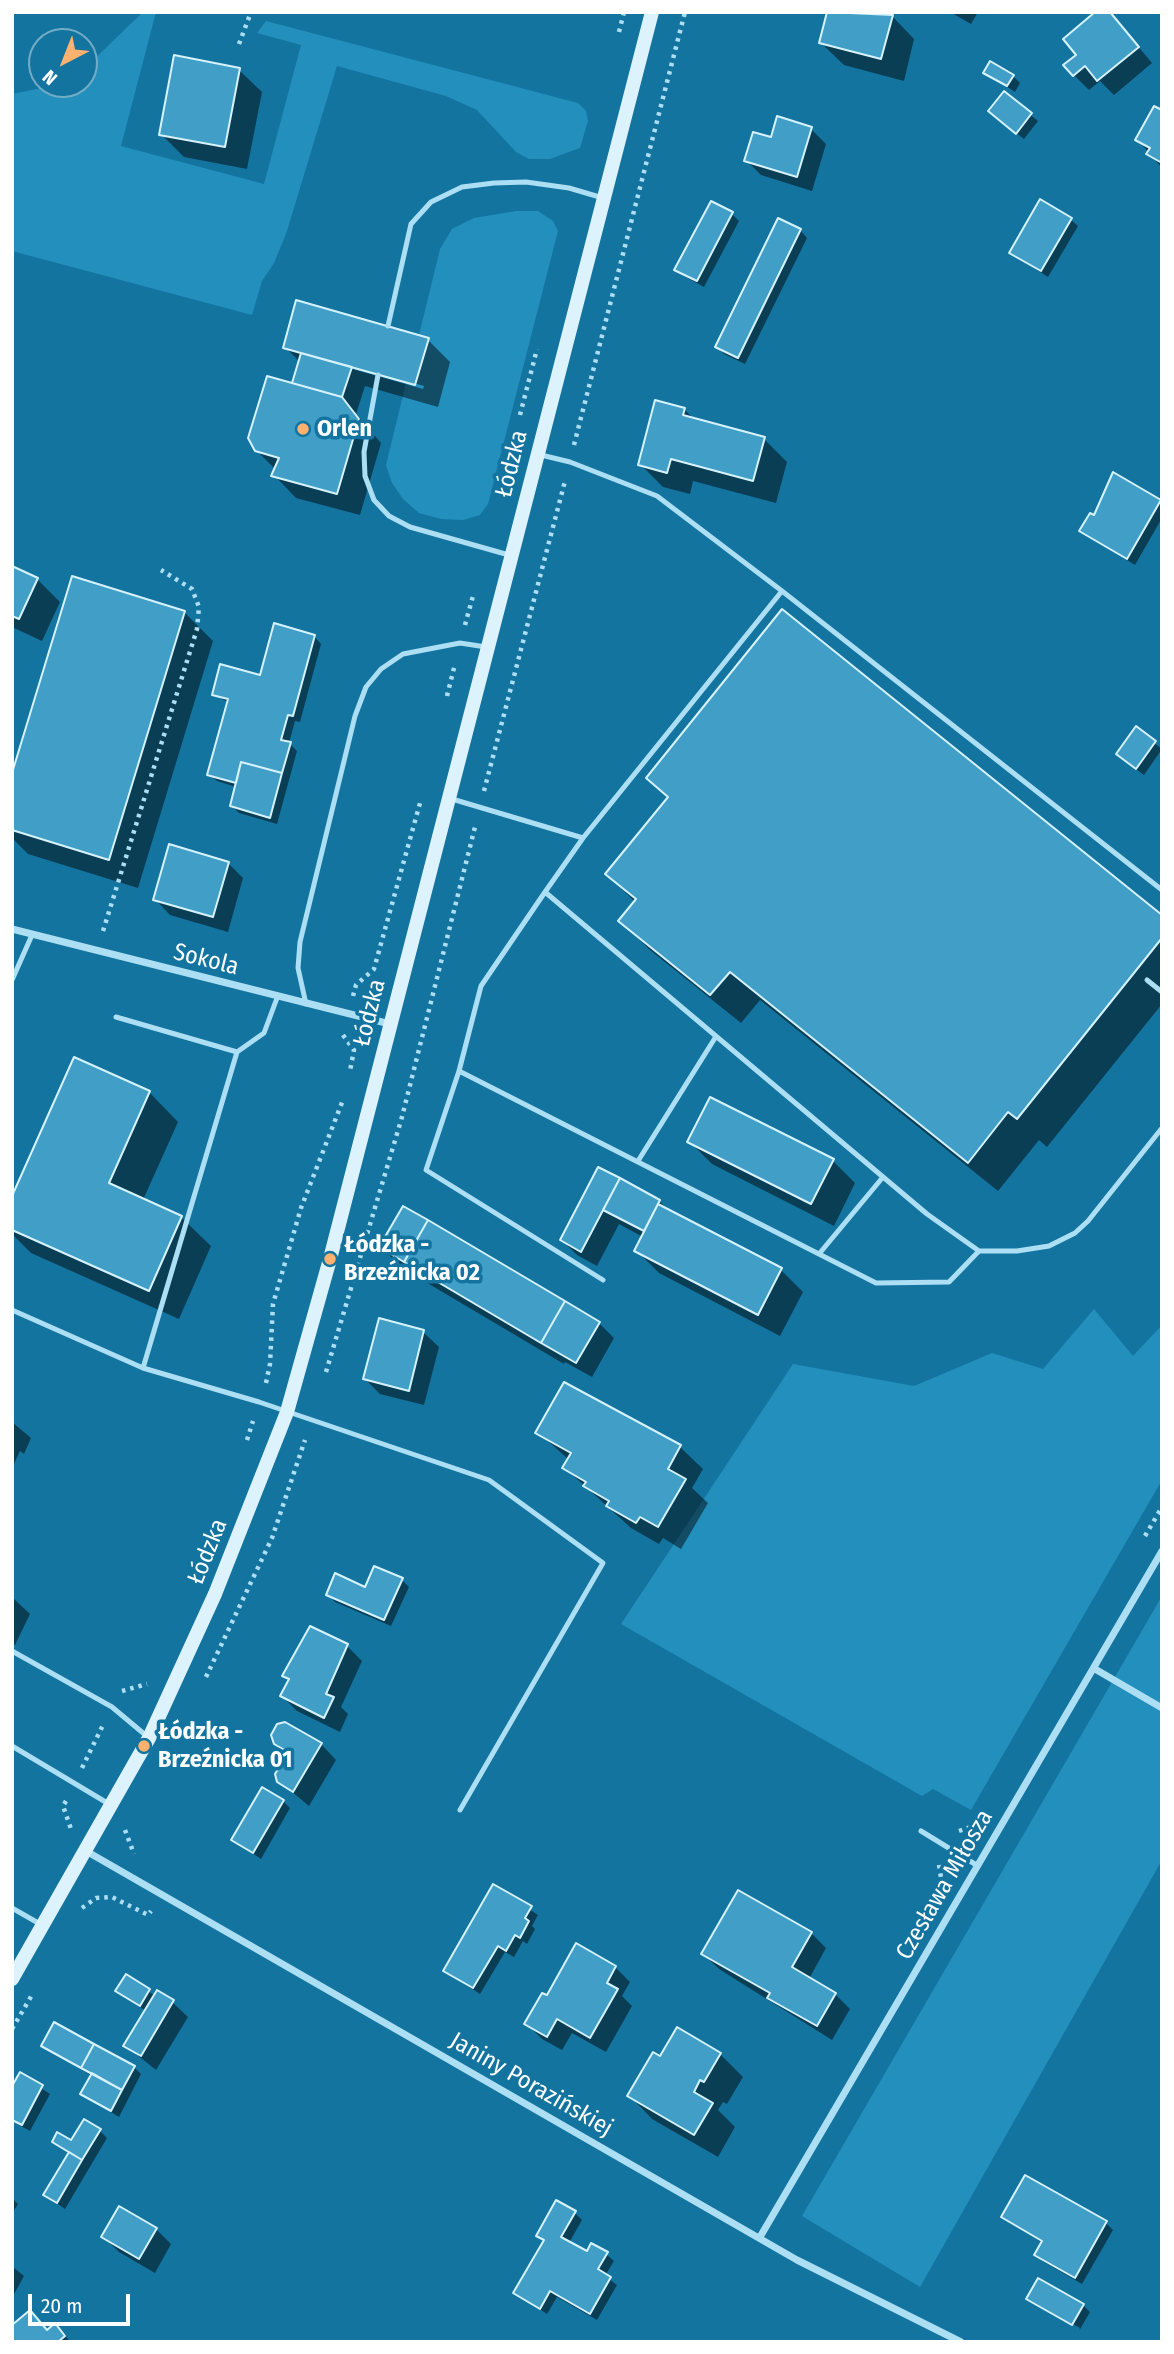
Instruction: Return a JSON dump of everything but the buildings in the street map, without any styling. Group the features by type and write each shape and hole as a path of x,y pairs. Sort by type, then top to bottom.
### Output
{"main road":[{"name":"Łódzka","path":"12,1979 149,1738 215,1594 286,1412 330,1259 490,647 652,12"}],"street":[{"name":"Sokola","path":"12,929 277,998 390,1024"},
{"name":"Czesława Miłosza","path":"760,2237 1162,1551"},
{"path":"1095,1669 1162,1708"},
{"name":"Janiny Porazińskiej","path":"86,1851 172,1903 797,2260 961,2342"}],"lane":[{"path":"388,327 411,224 431,202 462,187 526,182 569,188 603,198"},
{"path":"378,375 364,452 365,476 374,500 389,516 410,527 512,555"},
{"path":"538,454 570,462 657,496 1162,890"},
{"path":"603,1280 426,1170 459,1071 481,986 583,838 782,591"},
{"path":"306,1004 298,968 300,942 355,716 366,687 381,669 403,654 460,643 490,647"},
{"path":"450,798 583,838"},
{"path":"545,892 883,1177 979,1251 1017,1251 1049,1246 1075,1233 1088,1221 1162,1128"},
{"path":"12,980 32,935"},
{"path":"1147,980 1162,992"},
{"path":"143,1368 237,1052 264,1033 277,998"},
{"path":"116,1017 237,1052"},
{"path":"638,1161 715,1038"},
{"path":"459,1071 876,1283 949,1282 979,1251"},
{"path":"819,1254 883,1177"},
{"path":"12,1310 143,1368 286,1412 489,1480 603,1563 460,1810"},
{"path":"12,1651 112,1707 149,1738"},
{"path":"12,1746 112,1806"},
{"path":"922,1833 978,1866"},
{"path":"12,1908 42,1925"}],"path":[{"path":"239,44 251,12"},
{"path":"96,952 197,629 199,607 192,589 161,570"},
{"path":"1142,1542 1162,1507"},
{"path":"939,1895 943,1879 939,1866 915,1849 922,1833 932,1819 959,1831 970,1829 981,1820"}],"shaded area":[{"path":"143,12 156,12 121,146 264,184 301,45 257,33 266,21 578,103 586,111 588,121 580,148 550,159 529,159 516,152 477,110 446,96 337,66 286,234 274,263 262,281 252,315 12,251 12,94 28,91 28,98 98,98 98,55"},
{"path":"516,211 538,211 553,221 558,231 488,504 480,515 463,520 441,519 419,513 403,499 392,483 386,465 406,383 416,385 429,339 419,335 440,249 452,229 474,218"},
{"path":"1094,1309 1133,1356 1162,1325 1162,1480 971,1810 933,1789 922,1796 621,1624 793,1364 914,1386 992,1353 1043,1369"},
{"path":"1162,1596 1162,1860 920,2287 802,2216"}],"place":[{"name":"Orlen","path":"303,429"},
{"name":"Łódzka - Brzeźnicka 02","path":"330,1259"},
{"name":"Łódzka - Brzeźnicka 01","path":"144,1746"}]}
